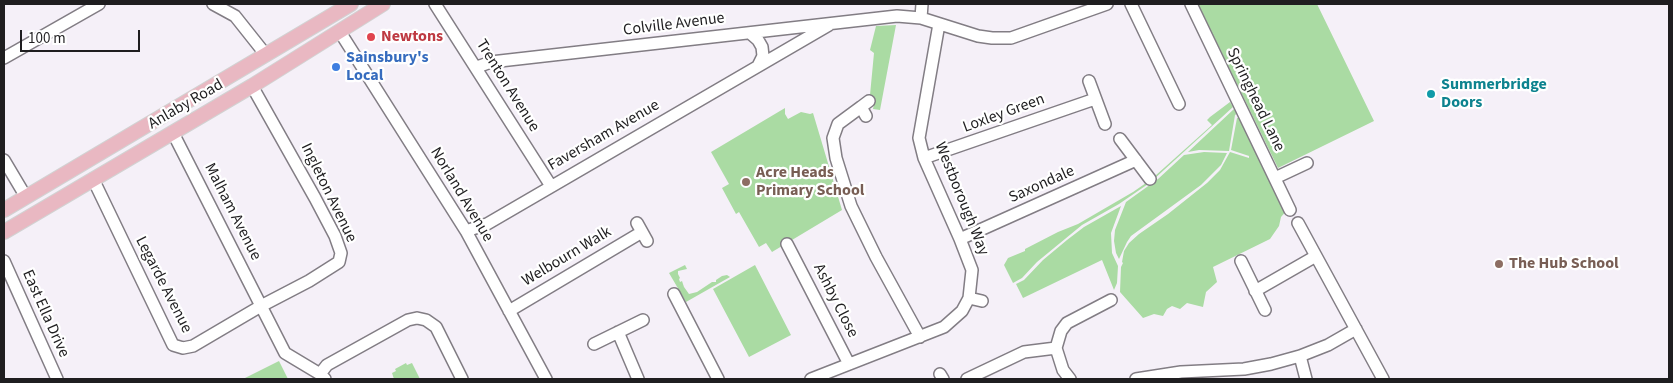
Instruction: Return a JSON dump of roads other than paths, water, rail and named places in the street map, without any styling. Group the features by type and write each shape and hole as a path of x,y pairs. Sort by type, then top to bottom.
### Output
{"main road":[{"name":"Anlaby Road","path":"5,205 26,197 351,4"},
{"name":"Anlaby Road","path":"4,232 252,86 383,4"}],"street":[{"path":"213,4 235,16 266,55"},
{"name":"Trenton Avenue","path":"435,4 551,186"},
{"path":"920,18 922,4"},
{"name":"Colville Avenue","path":"476,67 491,62 888,17 920,18 978,36 1010,38 1107,4"},
{"path":"1131,4 1178,98"},
{"name":"Springhead Lane","path":"1191,4 1290,210"},
{"path":"4,58 92,5"},
{"name":"Faversham Avenue","path":"466,231 487,224 833,23"},
{"name":"Westborough Way","path":"810,379 834,375 849,364 944,328 962,311 969,298 972,270 924,158 919,138 939,24"},
{"name":"Norland Avenue","path":"340,32 466,231 546,379"},
{"path":"750,32 758,40 762,48 763,56 758,66"},
{"path":"1089,82 1105,124"},
{"name":"Ingleton Avenue","path":"252,86 315,198 335,236 341,253 339,262 327,270 261,306"},
{"name":"Loxley Green","path":"924,158 1095,99"},
{"path":"865,108 838,124 833,138 836,158 851,206 876,258 920,337"},
{"name":"Malham Avenue","path":"173,133 285,353 322,376"},
{"path":"1120,139 1150,178"},
{"path":"4,160 26,197"},
{"name":"Saxondale","path":"960,240 1136,160"},
{"path":"1275,178 1307,163"},
{"name":"Legarde Avenue","path":"93,179 173,345 183,348 193,346 261,306"},
{"path":"1298,223 1383,379"},
{"name":"Welbourn Walk","path":"509,311 642,232"},
{"name":"Ashby Close","path":"787,252 849,364"},
{"path":"1255,291 1316,256"},
{"name":"East Ella Drive","path":"4,261 56,379"},
{"path":"1241,261 1265,310"},
{"path":"969,298 982,301"},
{"path":"1070,379 1064,370 1056,348 1061,331 1067,323 1111,300"},
{"path":"674,301 718,379"},
{"path":"322,376 327,365 408,320 417,318 426,320 436,327 460,379"},
{"path":"594,344 643,320"},
{"path":"1136,379 1244,369 1272,364 1328,345 1356,329"},
{"path":"618,332 638,379"},
{"path":"967,379 1024,352 1056,348"},
{"path":"1300,356 1306,379"}],"place":[{"name":"Newtons","path":"371,37"},
{"name":"Sainsbury's Local","path":"336,67"},
{"name":"Summerbridge Doors","path":"1431,94"},
{"name":"Acre Heads Primary School","path":"746,182"},
{"name":"The Hub School","path":"1499,264"}]}
